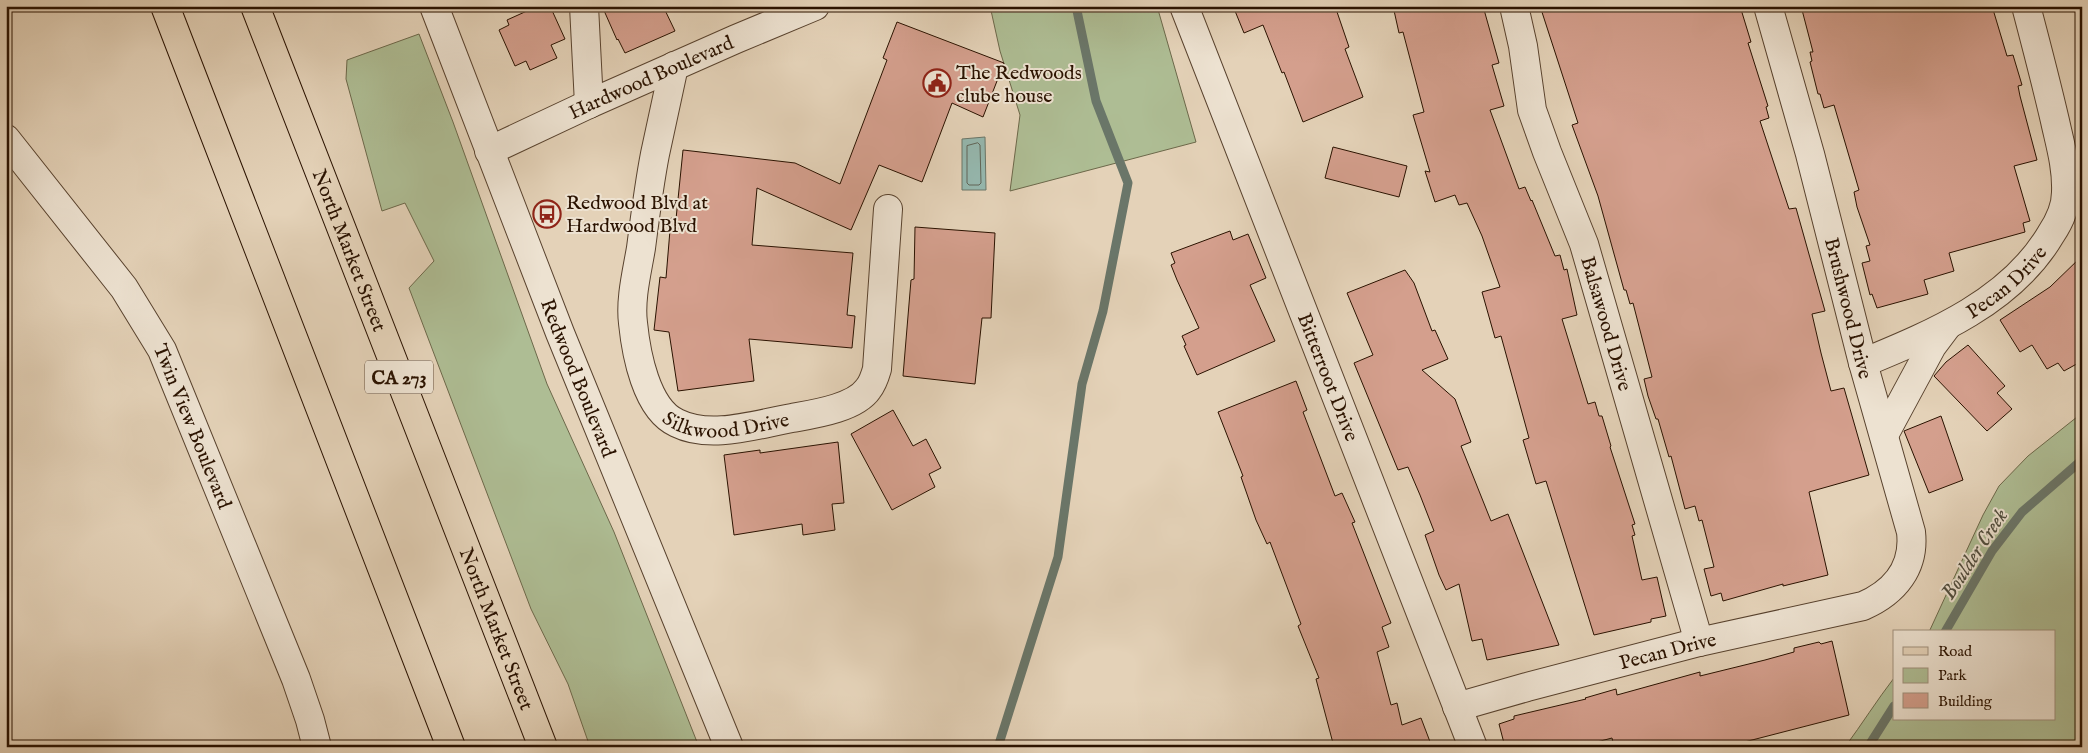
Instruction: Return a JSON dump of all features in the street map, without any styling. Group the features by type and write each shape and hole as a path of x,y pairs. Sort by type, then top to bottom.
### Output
{"main road":[{"path":"165,6 451,747"},
{"name":"North Market Street","path":"255,6 542,747"}],"street":[{"name":"Redwood Boulevard","path":"434,6 560,333 729,747"},
{"path":"584,6 589,104"},
{"name":"Hardwood Boulevard","path":"489,151 674,66 815,6"},
{"name":"Bitterroot Drive","path":"1184,6 1473,747"},
{"name":"Balsawood Drive","path":"1514,6 1523,46 1532,110 1584,244 1698,642"},
{"name":"Brushwood Drive","path":"1768,6 1810,154 1863,363 1905,507 1913,544 1910,558 1901,578 1892,589 1879,599"},
{"name":"Pecan Drive","path":"1863,363 1948,325 2014,280 2043,249 2055,228 2063,209 2066,193 2065,165 2026,6"},
{"name":"Silkwood Drive","path":"674,66 655,155 635,287 632,322 643,376 649,392 664,413 676,423 691,428 718,430 747,426 798,417 852,403 868,390 877,368 888,209"},
{"name":"Twin View Boulevard","path":"6,139 124,288 162,350 296,679 317,747"},
{"name":"Pecan Drive","path":"1884,436 1932,346 1948,325"},
{"name":"Pecan Drive","path":"1457,707 1698,642 1855,608 1879,599"}],"green space":[{"path":"990,6 1157,6 1196,142 1010,191 1020,115 1000,51"},
{"path":"419,34 453,122 547,384 614,532 699,747 590,747 568,684 531,609 409,288 434,261 405,203 382,211 346,79 347,60"},
{"path":"2082,413 2082,747 1845,747 1893,679 1893,720 2056,720 2056,630 1930,630 1983,515 1999,486 2028,456"}],"water":[{"path":"985,137 986,190 962,190 962,139"}],"building":[{"path":"538,6 550,6 565,39 551,45 557,58 530,70 526,61 515,66 499,30 509,25 507,20"},
{"path":"602,6 663,6 675,31 625,53"},
{"path":"1233,6 1335,6 1349,47 1345,49 1363,97 1303,122 1263,25 1244,33"},
{"path":"1393,6 1483,6 1499,63 1492,65 1504,106 1490,110 1519,189 1525,187 1555,256 1560,255 1564,270 1567,269 1577,315 1562,319 1588,404 1595,402 1599,416 1602,416 1635,524 1632,525 1635,535 1632,536 1642,580 1657,577 1666,616 1651,619 1651,622 1594,635 1546,481 1536,484 1523,440 1529,438 1501,336 1495,338 1482,292 1500,287 1482,236 1467,203 1459,205 1455,195 1435,202 1425,171 1430,172 1413,115 1424,112 1403,32 1399,33"},
{"path":"1540,6 1740,6 1751,42 1748,43 1768,106 1766,107 1769,118 1760,121 1789,209 1796,208 1825,311 1812,314 1831,391 1844,388 1869,475 1809,492 1828,575 1783,586 1783,584 1723,601 1721,593 1711,596 1704,569 1714,567 1702,520 1699,521 1695,506 1685,509 1671,456 1669,457 1658,419 1656,419 1648,396 1644,379 1652,377 1633,303 1630,304 1626,290 1624,290 1598,196 1572,125 1578,123"},
{"path":"1801,6 1992,6 2007,56 2013,55 2022,85 2018,86 2020,96 2037,160 2014,166 2030,221 2023,223 2025,232 1949,253 1954,271 1924,280 1928,294 1877,308 1872,294 1870,295 1862,263 1870,261 1866,246 1870,245 1854,192 1859,190 1834,105 1824,108 1820,94 1818,94 1810,62 1812,61 1810,52 1813,52"},
{"path":"897,22 1004,63 983,117 952,103 922,182 879,165 851,230 757,188 752,245 853,253 847,315 855,316 852,348 749,339 754,381 678,391 669,332 654,330 660,277 666,278 671,218 676,219 683,150 795,163 840,184 887,60 883,58"},
{"path":"1333,147 1407,166 1399,197 1325,178"},
{"path":"915,227 995,233 991,318 982,318 975,384 903,376 911,280 914,279"},
{"path":"1230,231 1233,240 1248,234 1266,278 1250,285 1275,341 1197,375 1184,346 1186,345 1182,336 1199,328 1171,265 1175,263 1171,253"},
{"path":"2082,256 2082,361 2064,371 2058,363 2047,369 2032,345 2020,352 2000,320 2050,287"},
{"path":"1405,270 1414,283 1432,331 1435,330 1448,359 1422,370 1455,399 1471,442 1461,446 1491,521 1508,514 1559,645 1487,660 1482,639 1472,641 1459,584 1446,590 1439,575 1425,535 1434,531 1420,495 1408,467 1398,470 1354,363 1373,355 1347,293"},
{"path":"1968,345 2005,386 1997,393 2012,409 1987,431 1934,376 1946,362"},
{"path":"1296,381 1307,410 1303,412 1335,496 1342,493 1355,522 1352,523 1391,623 1382,627 1389,647 1377,652 1391,705 1397,703 1402,725 1421,718 1432,747 1334,747 1316,679 1319,678 1298,626 1301,624 1270,542 1267,544 1256,520 1241,477 1243,476 1218,412"},
{"path":"893,410 913,446 926,439 941,468 929,474 935,487 892,510 851,434"},
{"path":"1941,416 1963,480 1929,493 1904,431"},
{"path":"838,442 844,503 832,504 835,530 803,535 802,524 734,535 724,455 760,450 760,453"},
{"path":"1832,641 1849,715 1725,747 1614,747 1612,738 1578,747 1505,747 1499,724 1514,719 1514,716 1586,699 1616,689 1617,695 1700,672 1700,676 1794,652 1794,648"}],"waterway":[{"path":"998,747 1058,557 1082,384 1103,311 1128,183 1096,101 1076,6"},
{"name":"Boulder Creek","path":"1946,630 1992,551 2022,512 2082,460"},
{"name":"Boulder Creek","path":"1868,747 1893,708"}],"place":[{"name":"The Redwoods clube house","path":"937,83"},
{"name":"Redwood Blvd at Hardwood Blvd","path":"547,214"}]}
